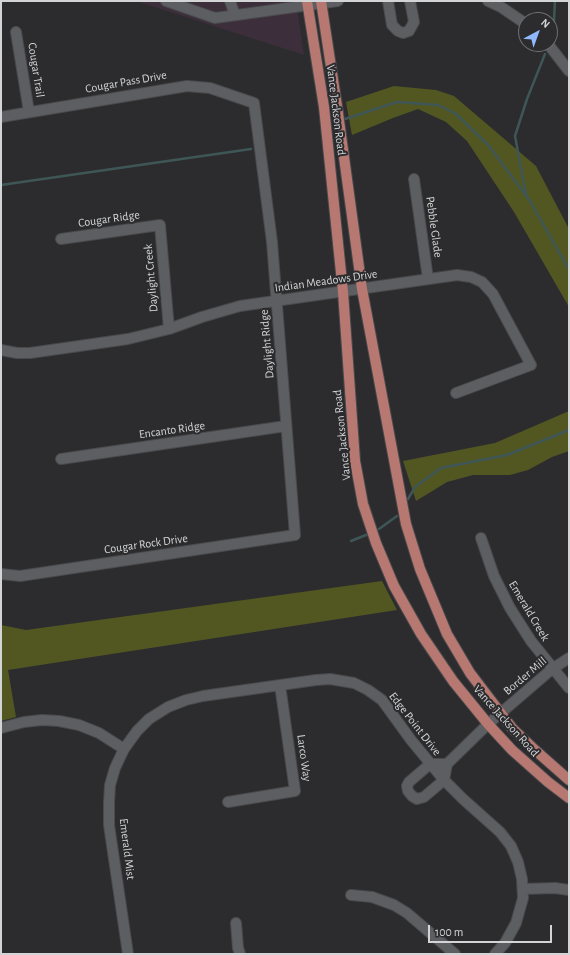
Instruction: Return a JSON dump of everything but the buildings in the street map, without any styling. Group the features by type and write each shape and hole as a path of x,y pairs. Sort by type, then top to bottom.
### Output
{"main road":[{"name":"Vance Jackson Road","path":"321,2 362,289 405,516 420,568 447,634 470,673 512,728 534,750 569,780"},
{"name":"Vance Jackson Road","path":"307,3 324,107 343,292 355,461 363,504 376,544 394,586 422,634 453,681 488,724 527,764 569,798"}],"street":[{"path":"166,1 215,18 307,3 338,1"},
{"path":"230,1 235,15"},
{"path":"388,1 394,28 398,32 403,33 409,31 414,22 410,1"},
{"path":"488,1 501,7 518,19"},
{"name":"Cougar Trail","path":"16,32 29,112"},
{"path":"554,52 569,72"},
{"name":"Cougar Pass Drive","path":"1,116 187,86 210,88 254,103"},
{"name":"Daylight Ridge","path":"254,103 272,242 295,535"},
{"name":"Pebble Glade","path":"414,179 428,279"},
{"name":"Cougar Ridge","path":"61,239 160,225"},
{"name":"Daylight Creek","path":"160,225 169,329"},
{"name":"Indian Meadows Drive","path":"1,350 17,353 30,353 128,339 169,329 217,312 240,306 457,275 470,277 482,282 493,294 532,365 456,393"},
{"name":"Encanto Ridge","path":"61,459 286,426"},
{"name":"Cougar Rock Drive","path":"1,574 20,576 295,535"},
{"name":"Emerald Creek","path":"481,538 494,576 510,608 531,642 569,688"},
{"name":"Border Mill","path":"446,764 488,724 552,669 569,658"},
{"name":"Edge Point Drive","path":"124,749 137,731 149,719 168,707 186,700 203,696 330,679 346,681 361,686 382,700 430,764 444,780 506,838 518,862 523,889 521,906 516,923 505,943 495,954"},
{"name":"Larco Way","path":"228,802 295,791 280,685"},
{"path":"1,728 24,722 42,720 59,721 79,725 99,733 124,749"},
{"name":"Emerald Mist","path":"124,749 115,768 110,785 109,804 110,825 128,954"},
{"path":"430,764 446,764 444,780 424,797 417,799 412,796 408,791 407,786 409,782 430,764"},
{"path":"523,889 556,888 569,890"},
{"path":"351,895 372,897 394,905 407,913 455,954"},
{"path":"236,923 238,948 240,954"}],"shaded area":[{"path":"136,1 296,1 304,55"}],"green space":[{"path":"394,86 436,90 454,96 536,166 569,229 569,307 514,212 467,141 446,122 418,109 352,135 346,102"},
{"path":"569,411 569,451 552,457 528,470 510,475 473,475 447,482 416,501 403,461 495,443"},
{"path":"382,581 397,610 8,670 16,717 1,721 1,625 26,630"}],"waterway":[{"path":"554,12 555,1"},
{"path":"526,195 515,136 527,99 545,54"},
{"path":"345,119 397,102 438,105 456,114 489,146 530,201 569,270"},
{"path":"1,185 251,149"},
{"path":"408,499 415,487 441,468 507,455 569,430"},
{"path":"379,529 397,516"},
{"path":"351,541 366,535"}]}
